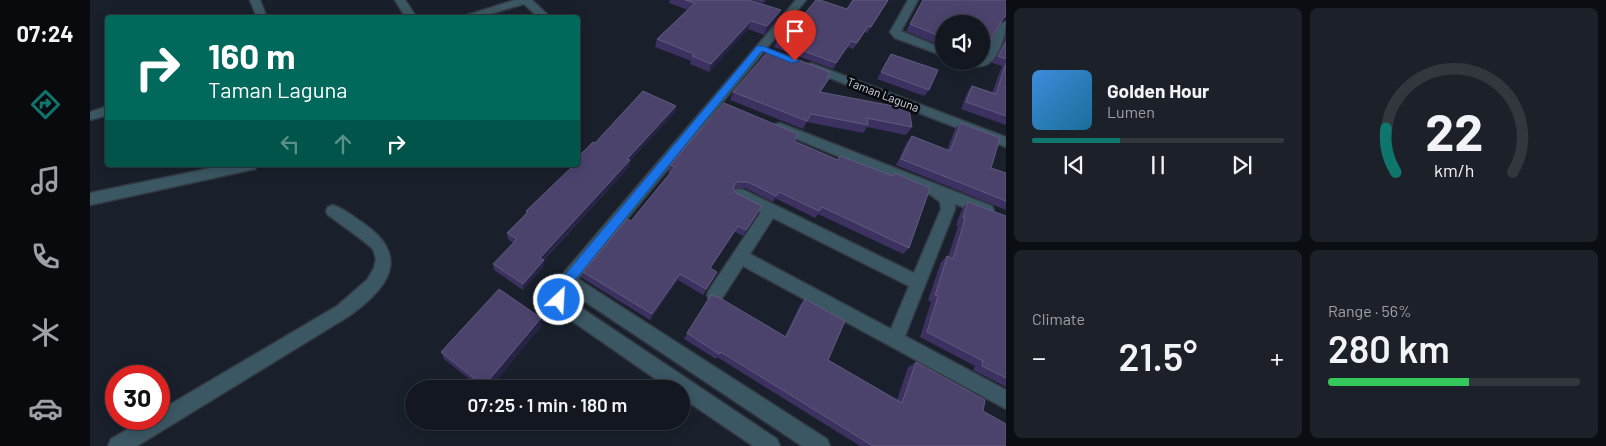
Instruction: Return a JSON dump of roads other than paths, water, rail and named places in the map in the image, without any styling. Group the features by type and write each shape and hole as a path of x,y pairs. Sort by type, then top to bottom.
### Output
{"street":[{"path":"255,0 261,15"},
{"path":"400,0 410,15"},
{"path":"474,15 526,0 543,15"},
{"path":"770,446 561,304 558,296 567,281 716,101 765,50 783,15 801,0"},
{"path":"913,0 895,32 899,36 935,50"},
{"path":"990,55 1006,24"},
{"name":"Taman Laguna","path":"797,62 1006,142"},
{"path":"716,101 734,108"},
{"path":"90,116 105,111"},
{"path":"771,124 1002,216"},
{"path":"90,198 240,167"},
{"path":"895,340 948,209 947,200 940,192"},
{"path":"739,194 919,283"},
{"path":"715,295 770,210"},
{"path":"118,446 343,311 371,286 381,270 384,260 381,249 371,238 333,211"},
{"path":"741,257 1006,400"},
{"path":"567,281 820,446"}]}
